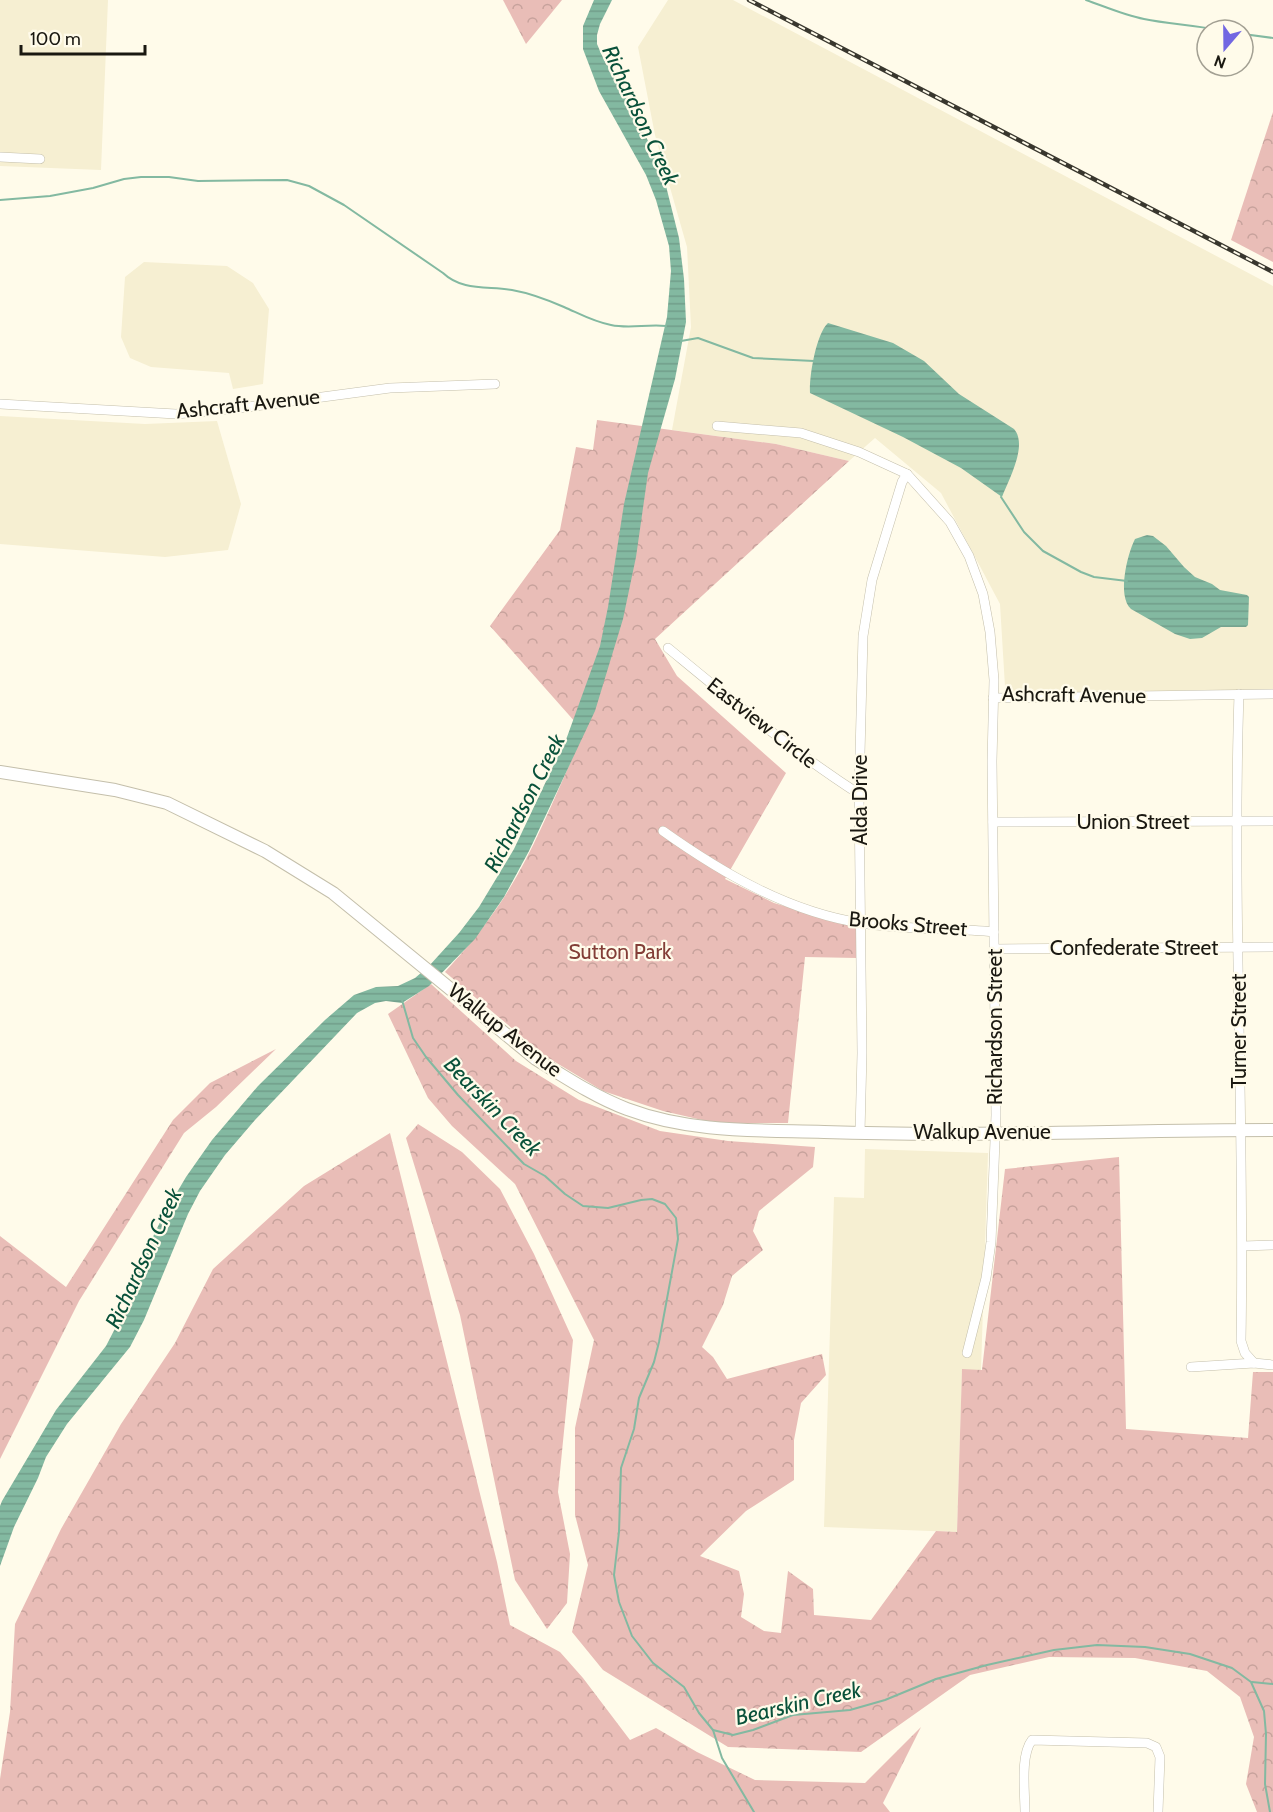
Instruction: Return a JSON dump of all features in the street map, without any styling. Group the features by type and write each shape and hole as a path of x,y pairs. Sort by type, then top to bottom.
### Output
{"street":[{"path":"0,157 40,159"},
{"name":"Ashcraft Avenue","path":"0,404 176,414 390,388 495,384"},
{"name":"Ashcraft Avenue","path":"717,426 801,433 859,452 907,474 950,522 969,556 983,594 990,632 993,698 1273,694"},
{"name":"Alda Drive","path":"860,1133 859,794 863,636 867,606 902,482 907,474"},
{"name":"Eastview Circle","path":"668,648 766,728 859,794"},
{"name":"Turner Street","path":"1239,694 1236,769 1243,1246 1241,1341 1245,1353 1254,1363"},
{"name":"Richardson Street","path":"967,1353 976,1324 987,1269 993,1203 995,1132 993,698"},
{"name":"Walkup Avenue","path":"0,772 115,790 167,803 265,850 311,877 365,917 536,1059 568,1079 627,1109 693,1126 747,1131 860,1133 1273,1130"},
{"name":"Union Street","path":"993,822 1273,821"},
{"name":"Brooks Street","path":"663,831 719,868 780,901 816,913 860,923 994,932"},
{"name":"Confederate Street","path":"994,949 1273,947"},
{"path":"1243,1246 1273,1245"},
{"path":"1191,1367 1254,1363 1273,1365"},
{"path":"1025,1812 1025,1757 1027,1746 1032,1740 1147,1743 1156,1747 1160,1756 1158,1812"}],"shaded area":[{"path":"0,0 108,0 101,170 0,166"},
{"path":"594,0 612,0 600,24 597,44 604,60 628,97 663,174 679,238 686,322 675,379 648,473 636,557 623,619 595,711 529,851 504,897 475,939 429,986 402,1003 386,1001 375,1003 357,1013 255,1120 225,1155 200,1191 188,1214 144,1320 130,1347 67,1424 46,1457 14,1527 0,1566 0,1506 2,1501 56,1410 106,1346 123,1313 147,1249 186,1177 212,1140 258,1086 325,1020 354,995 376,987 398,986 415,978 459,933 479,907 514,849 567,737 600,646 624,504 667,317 671,271 669,246 656,200 646,175 599,91 583,49 583,26"},
{"path":"668,0 733,0 1273,286 1273,698 1006,703 1000,604 941,493 875,438 849,461 776,444 672,430 691,327 687,247 655,135 638,47"},
{"path":"144,262 227,266 253,283 269,309 263,384 233,389 229,373 151,367 130,358 121,337 125,277"},
{"path":"828,323 893,343 924,361 959,394 1014,429 1018,436 1018,453 1002,497 961,468 903,437 810,393 812,367 817,346"},
{"path":"0,416 145,424 217,421 241,504 228,550 165,557 0,544"},
{"path":"1147,535 1153,536 1166,546 1195,577 1220,590 1247,595 1249,597 1248,625 1246,627 1221,627 1202,638 1190,639 1175,634 1131,609 1127,603 1124,585 1129,555 1135,539"},
{"path":"865,1149 988,1153 981,1370 962,1370 957,1532 824,1527 834,1197 864,1198"}],"green space":[{"path":"503,0 562,0 526,44"},
{"path":"1273,112 1273,262 1231,240"},
{"name":"Sutton Park","path":"597,420 776,444 849,461 655,639 677,676 786,773 725,879 774,903 856,927 857,958 805,957 788,1123 715,1123 663,1111 603,1091 545,1056 445,972 482,928 515,880 584,732 490,626 560,530 576,447 593,450"},
{"path":"431,984 516,1061 579,1100 660,1131 728,1141 815,1147 813,1167 759,1211 753,1231 763,1250 732,1276 723,1305 702,1347 713,1357 727,1379 822,1354 826,1375 801,1403 794,1440 794,1480 746,1511 700,1556 739,1571 744,1594 741,1617 764,1631 781,1633 788,1571 813,1589 814,1615 871,1620 936,1531 957,1532 962,1369 982,1370 1005,1169 1119,1157 1126,1429 1248,1438 1253,1372 1273,1372 1273,1812 1257,1812 1246,1784 1254,1737 1240,1697 1207,1671 1135,1658 1049,1657 970,1675 861,1752 728,1747 603,1670 572,1632 588,1565 575,1515 575,1428 594,1340 515,1184 452,1126 428,1098 388,1014"},
{"path":"276,1049 216,1107 184,1133 79,1301 0,1459 0,1236 66,1287 173,1120 210,1083"},
{"path":"418,1124 462,1152 500,1189 534,1254 573,1340 558,1492 570,1554 567,1603 547,1629 515,1580 460,1315 406,1138"},
{"path":"390,1133 497,1562 510,1625 560,1652 583,1678 630,1740 656,1728 697,1752 755,1780 865,1783 921,1727 883,1803 890,1812 0,1812 0,1779 10,1712 15,1624 61,1529 121,1424 175,1343 213,1269 304,1186"}],"waterway":[{"path":"1086,0 1153,21 1195,26"},
{"path":"1255,36 1273,38"},
{"path":"0,200 50,196 141,177 169,177 198,181 287,180 309,186 344,205 458,283 525,293 611,325 666,326"},
{"path":"681,341 698,338 753,358 814,361"},
{"path":"1001,497 1024,532 1043,551 1094,577 1127,581"},
{"name":"Bearskin Creek","path":"402,1000 413,1038 426,1057 458,1095 524,1164 545,1176 583,1206 608,1208 652,1199 665,1204 676,1218 678,1239 659,1342 654,1362 639,1398 634,1429 621,1468 619,1532 614,1575 619,1602 632,1636 653,1663 684,1687 699,1713 713,1730 733,1735 793,1715 850,1710 885,1700 936,1679 1054,1650 1097,1645 1145,1647 1190,1654 1232,1668 1251,1682 1264,1711 1265,1784 1270,1812"},
{"path":"1252,1682 1273,1684"},
{"path":"713,1730 722,1758 754,1812"}],"railway":[{"path":"749,0 1273,272"}],"water label":[{"name":"Richardson Creek","path":"641,115"},
{"name":"Richardson Creek","path":"524,803"},
{"name":"Richardson Creek","path":"143,1258"}]}
